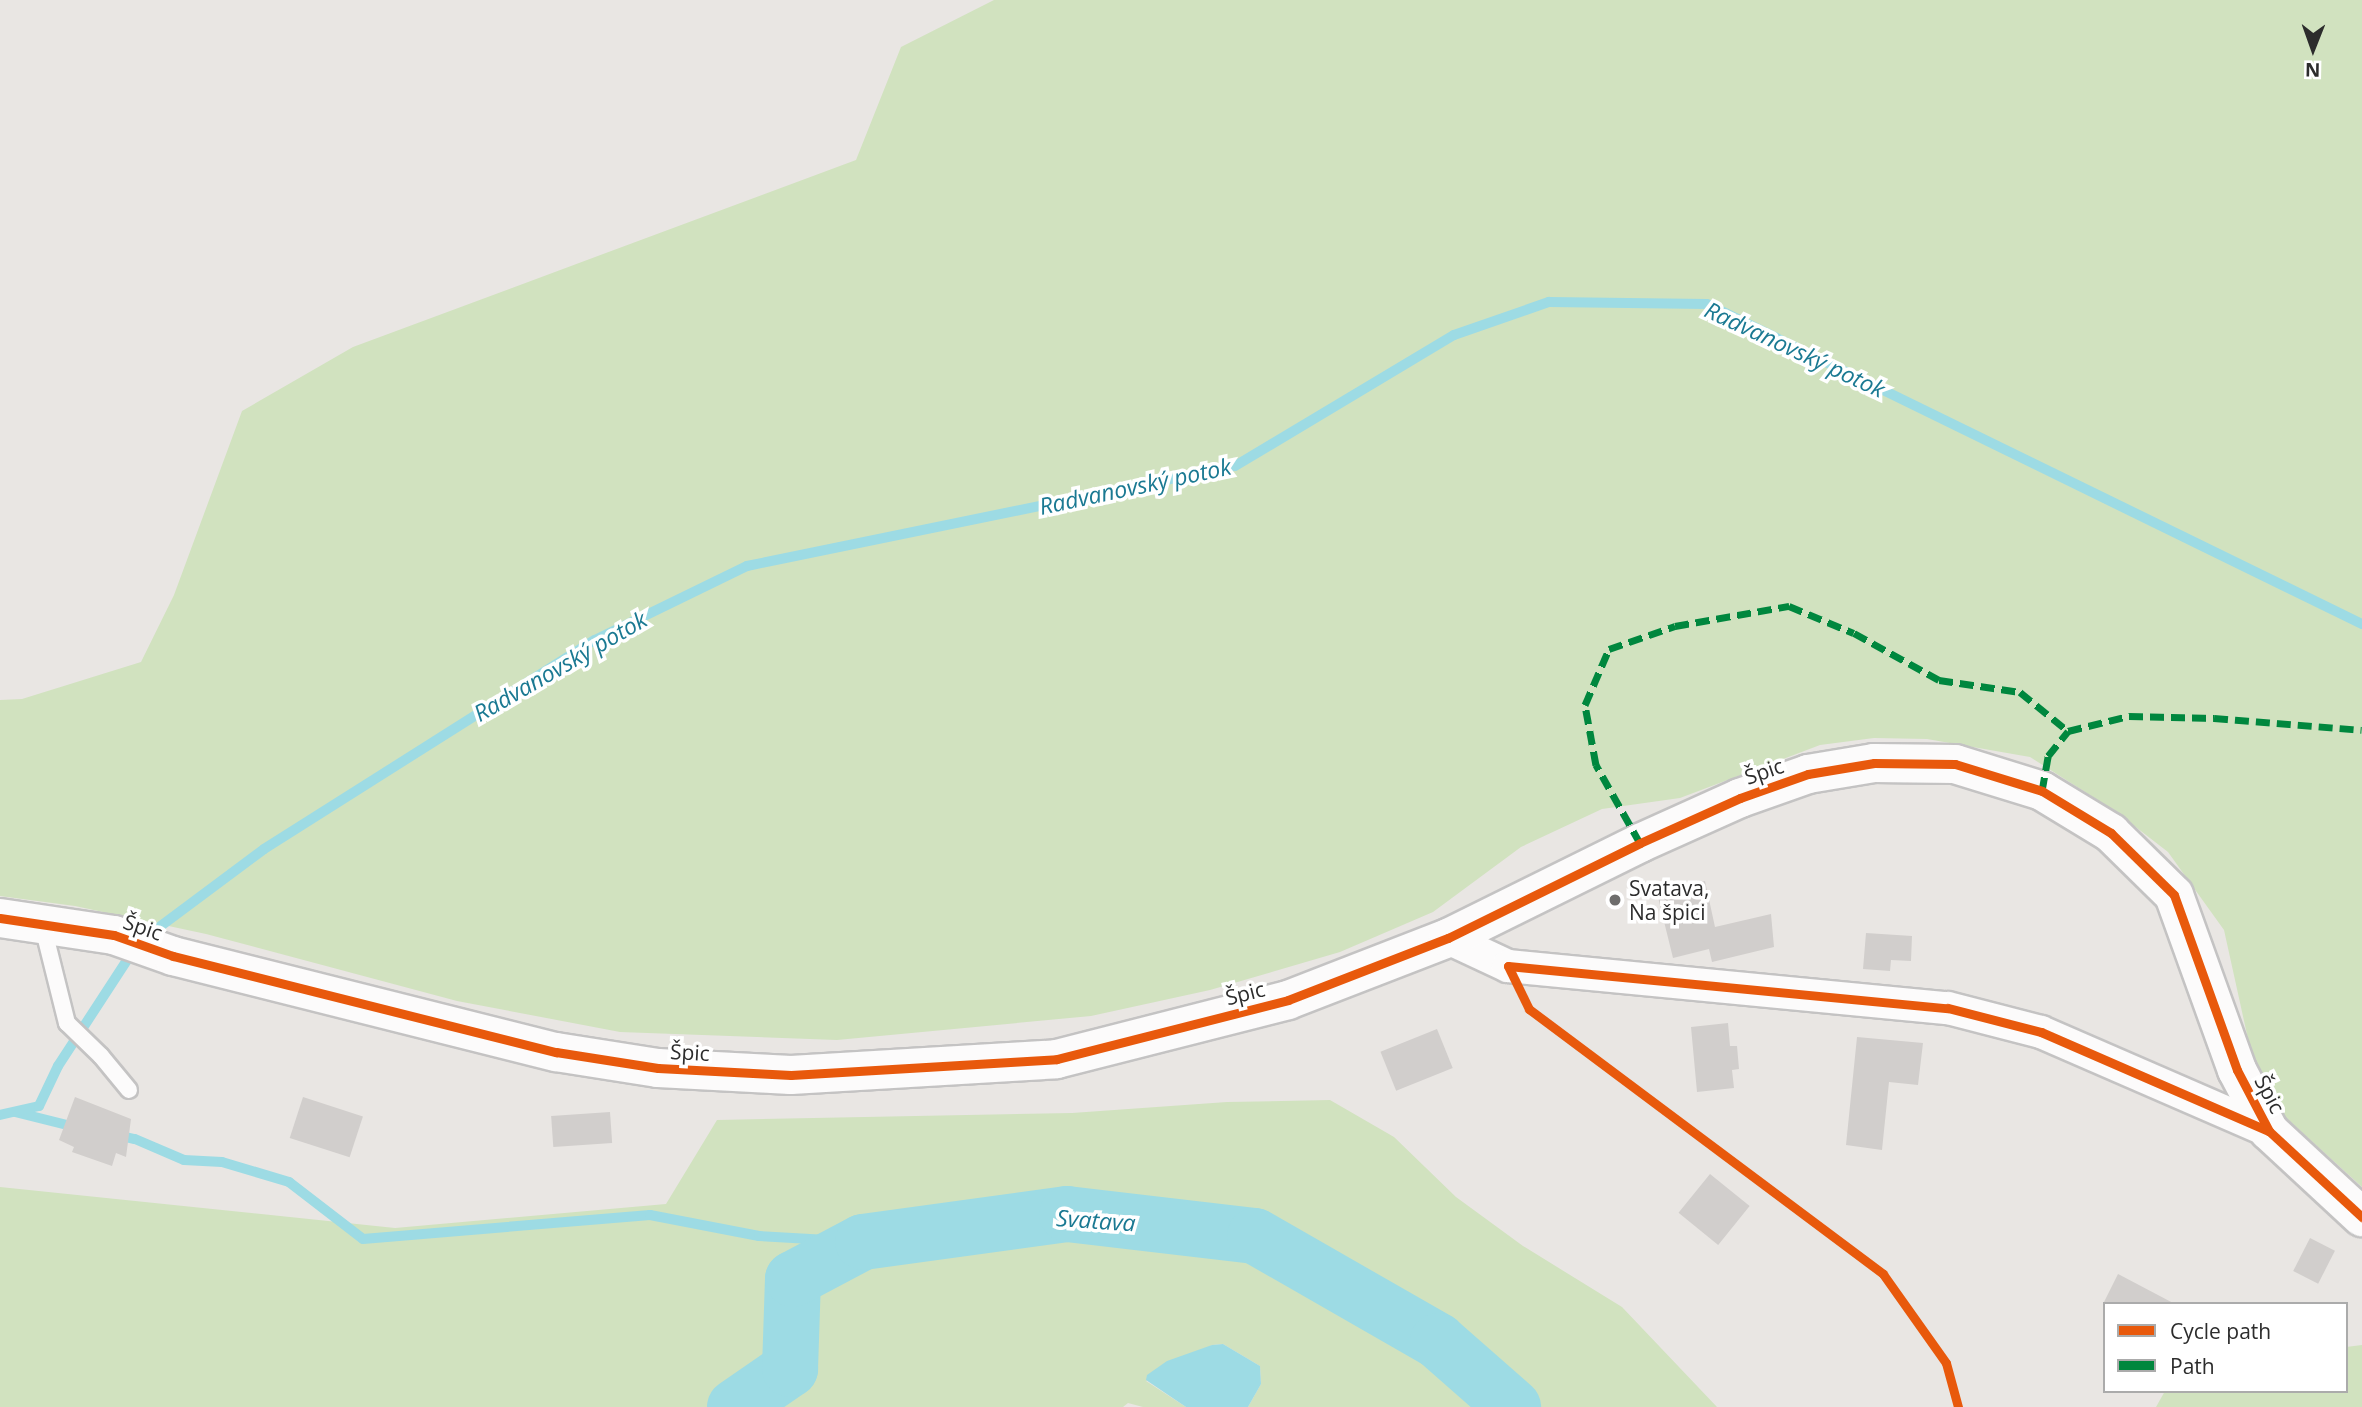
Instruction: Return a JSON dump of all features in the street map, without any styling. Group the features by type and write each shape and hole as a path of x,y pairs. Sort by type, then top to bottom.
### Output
{"street":[{"name":"Špic","path":"2,918 114,935 173,956 556,1052 658,1068 791,1074 1057,1059 1288,1000 1448,938 1640,843 1740,798 1797,778 1874,763 1955,764 2042,790 2110,833 2174,895 2237,1070 2269,1130 2362,1217"},
{"name":"Špic","path":"1448,938 1508,966 1948,1008 2040,1032 2269,1130"}],"lane":[{"path":"42,924 67,1023 101,1056 128,1090"}],"green space":[{"path":"994,0 2362,0 2362,1187 2283,1115 2252,1057 2224,930 2168,852 2115,811 2030,757 1927,739 1874,738 1820,745 1680,798 1602,809 1521,847 1433,912 1340,952 1210,990 1091,1016 837,1040 620,1032 457,1001 206,934 75,906 0,896 0,700 22,699 141,662 174,595 242,411 353,347 856,160 901,47"},
{"path":"1330,1100 1394,1137 1456,1197 1523,1246 1622,1307 1717,1407 1248,1407 1261,1384 1260,1366 1223,1344 1212,1345 1146,1381 1186,1407 1143,1407 1128,1403 1123,1407 0,1407 0,1187 395,1228 666,1204 717,1120 1072,1113 1227,1102"},
{"path":"2362,1345 2362,1407 2156,1407 2164,1393 2348,1393 2348,1347"}],"water":[{"path":"1223,1344 1260,1366 1261,1384 1248,1407 1186,1407 1146,1380 1147,1375 1167,1361 1212,1345"}],"building":[{"path":"1705,881 1715,927 1771,914 1774,947 1712,962 1709,949 1673,958 1657,893"},
{"path":"1866,933 1912,936 1911,961 1891,960 1890,971 1863,969"},
{"path":"1728,1023 1730,1046 1737,1046 1739,1069 1732,1070 1734,1088 1697,1092 1691,1027"},
{"path":"1437,1029 1453,1068 1396,1091 1380,1052"},
{"path":"1857,1037 1923,1043 1918,1085 1889,1082 1882,1150 1846,1145"},
{"path":"75,1097 131,1119 126,1157 116,1153 112,1166 72,1152 74,1147 59,1140"},
{"path":"303,1097 363,1116 350,1157 290,1138"},
{"path":"610,1112 612,1143 553,1147 551,1116"},
{"path":"1710,1174 1750,1206 1718,1245 1679,1213"},
{"path":"2310,1238 2335,1251 2318,1284 2293,1271"},
{"path":"2118,1274 2171,1302 2104,1302"}],"waterway":[{"name":"Radvanovský potok","path":"146,937 264,849 595,640 747,566 1235,466 1454,335 1549,302 1707,304 2362,624"},
{"name":"Radvanovský potok","path":"0,1115 39,1106 58,1066 133,951"},
{"path":"15,1112 75,1127"},
{"path":"117,1135 135,1139 184,1160 222,1162 289,1182 363,1239 650,1215 759,1236 863,1242"},
{"name":"Svatava","path":"735,1407 790,1369 793,1279 863,1242 1067,1214 1255,1236 1438,1341 1513,1407"}],"marked path":[{"path":"1640,843 1596,765 1585,705 1609,649 1675,626 1789,606 1854,633 1939,680 2020,692 2068,731 2129,716 2214,718 2362,730"},
{"path":"2042,791 2048,756 2068,731"}],"cycle path":[{"path":"0,918 114,935 173,956 556,1052 658,1068 791,1075 1057,1059 1288,1000 1448,938 1640,843 1740,798 1808,774 1874,763 1955,764 2042,791 2111,833 2174,895 2237,1070 2269,1131 2362,1217"},
{"path":"1508,966 1948,1008 2041,1032 2269,1131"},
{"path":"1508,966 1529,1009 1883,1274 1946,1363 1958,1407"}],"place":[{"name":"Svatava, Na špici","path":"1615,900"}]}
